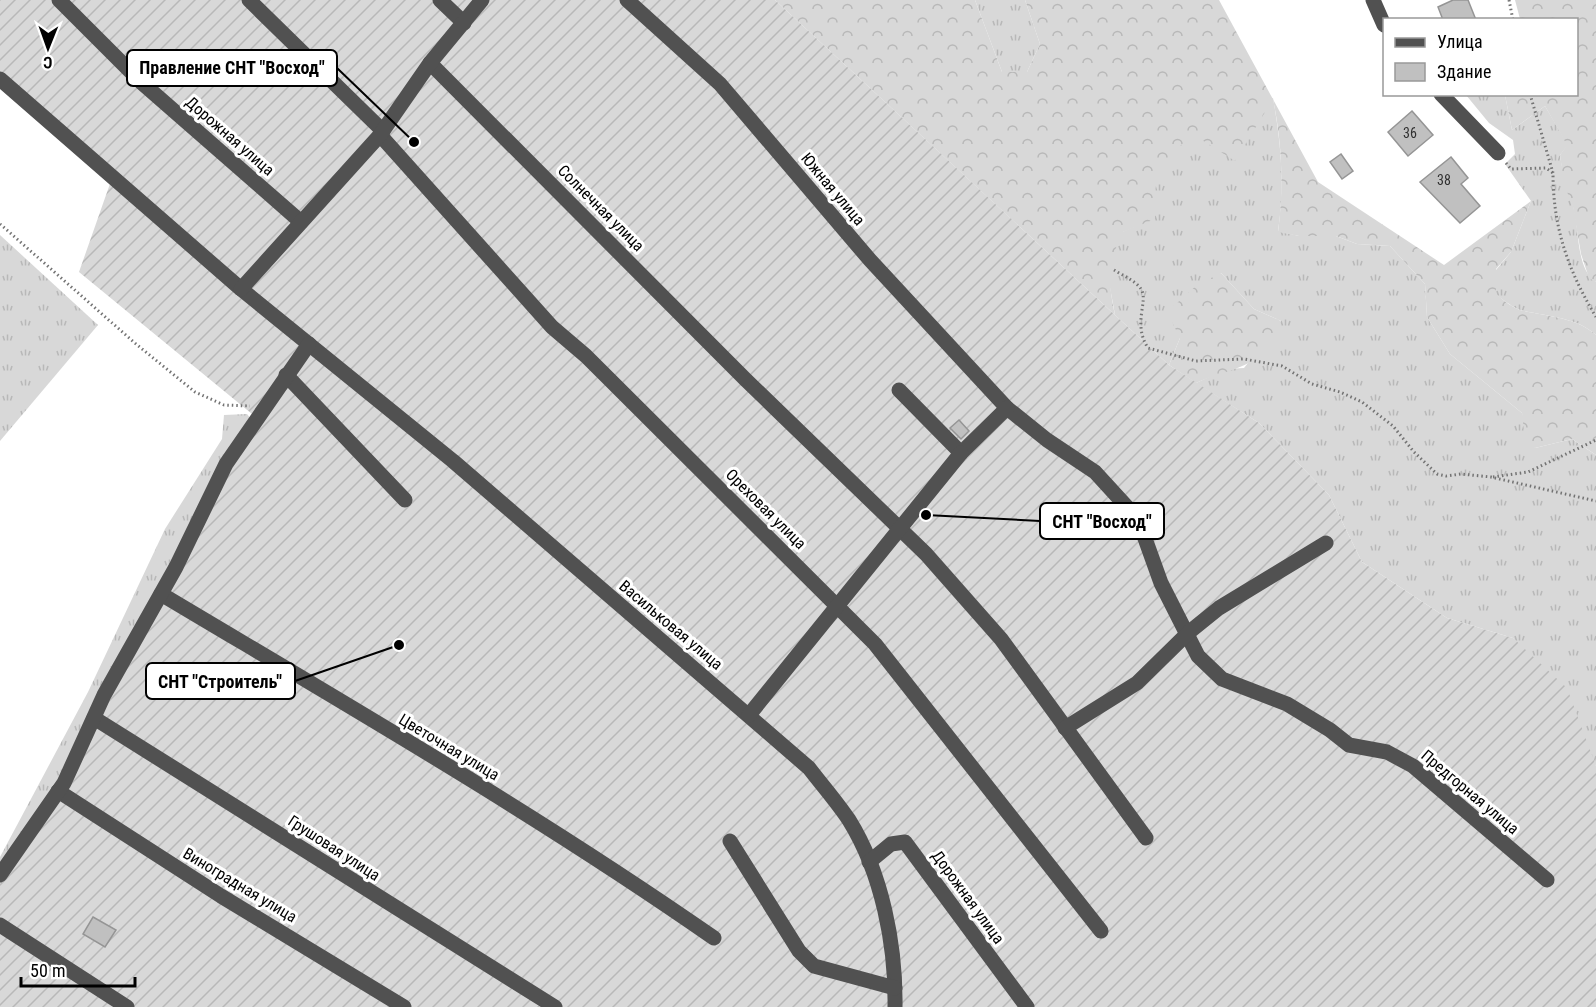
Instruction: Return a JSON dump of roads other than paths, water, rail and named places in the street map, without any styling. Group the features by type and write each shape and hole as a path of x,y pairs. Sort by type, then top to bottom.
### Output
{"street":[{"name":"Дорожная улица","path":"59,0 141,82 301,222"},
{"name":"Ореховая улица","path":"249,0 382,133 552,327 586,356 875,644 932,712 1101,932"},
{"path":"440,0 464,23"},
{"path":"241,289 382,133 430,63 482,0"},
{"name":"Южная улица","path":"627,0 720,84 870,260 1007,408"},
{"path":"1373,0 1383,23"},
{"name":"Солнечная улица","path":"430,63 746,380 899,527 1001,639 1146,838"},
{"name":"Васильковая улица","path":"0,79 241,289 453,461 809,768 849,820 869,862 886,918 895,988 895,1007"},
{"path":"1443,96 1498,153"},
{"path":"0,875 58,791 226,464 309,344"},
{"path":"286,375 405,500"},
{"path":"898,390 961,453"},
{"path":"749,715 961,453 1007,408"},
{"name":"Предгорная улица","path":"1007,408 1047,440 1095,472 1138,519 1161,583 1188,633 1197,656 1222,679 1287,704 1330,730 1349,745 1386,752 1413,766 1547,880"},
{"path":"1065,728 1137,683 1188,633 1219,608 1326,543"},
{"name":"Цветочная улица","path":"161,594 549,829 638,885 714,938"},
{"name":"Грушовая улица","path":"94,718 555,1007"},
{"name":"Виноградная улица","path":"58,791 221,896 404,1007"},
{"path":"730,841 800,951 814,966 895,988"},
{"name":"Дорожная улица","path":"869,862 891,844 905,842 1027,1007"},
{"path":"0,925 128,1007"}],"place":[{"name":"Правление СНТ \"Восход\"","path":"414,142"},
{"name":"СНТ \"Восход\"","path":"926,515"},
{"name":"СНТ \"Строитель\"","path":"399,645"}]}
